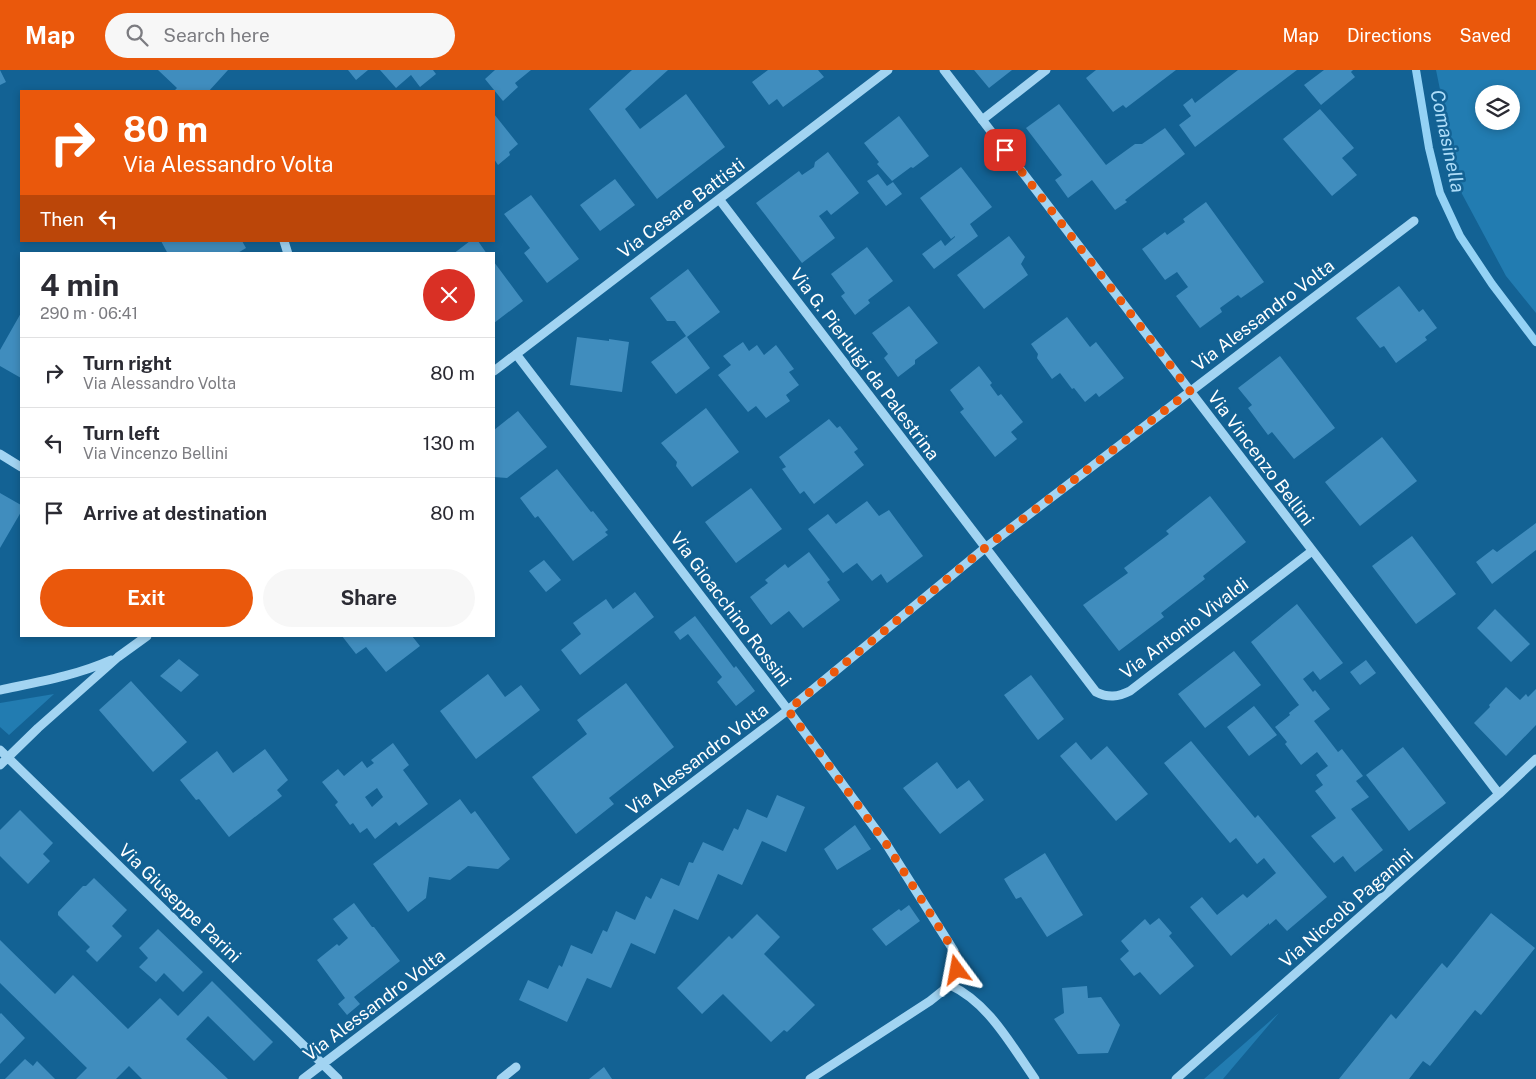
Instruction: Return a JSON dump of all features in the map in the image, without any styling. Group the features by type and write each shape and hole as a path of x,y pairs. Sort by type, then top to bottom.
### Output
{"street":[{"name":"Via Cesare Battisti","path":"495,370 888,70"},
{"name":"Via Vincenzo Bellini","path":"944,70 1499,794"},
{"path":"982,120 1046,70"},
{"name":"Via G. Pierluigi da Palestrina","path":"719,199 985,548"},
{"name":"Via Alessandro Volta","path":"303,1079 788,710 985,548 1414,221"},
{"name":"Via Gioacchino Rossini","path":"516,354 788,710 885,842 954,951 958,960 957,970 950,985"},
{"path":"0,454 20,466"},
{"name":"Via Antonio Vivaldi","path":"985,548 1090,686 1096,692 1109,696 1117,696 1130,691 1312,551"},
{"path":"0,765 38,728 118,657 146,637"},
{"path":"0,690 88,670 118,657"},
{"name":"Via Giuseppe Parini","path":"0,750 338,1079"},
{"name":"Via Niccolò Paganini","path":"1176,1079 1499,794 1536,759"},
{"path":"810,1079 930,1001 950,985 967,994 987,1013 1035,1079"},
{"path":"501,1079 516,1067"}],"shaded area":[{"path":"1436,70 1536,70 1536,313 1506,276 1461,192"},
{"path":"54,694 9,735 0,727 0,703"},
{"path":"1279,1013 1223,1079 1204,1079"}],"building":[{"path":"0,70 6,82 0,85"},
{"path":"158,70 228,70 210,90 175,90 177,88"},
{"path":"348,70 368,70 356,80"},
{"path":"380,70 433,70 436,74 420,87 411,75 396,88"},
{"path":"495,70 531,70 515,83 518,87 503,101 485,79"},
{"path":"632,70 668,70 625,109 640,129 686,94 725,147 657,199 589,109"},
{"path":"768,70 818,70 824,77 783,107 777,99 769,105 752,82"},
{"path":"974,70 1012,70 989,88"},
{"path":"1096,70 1176,70 1126,108 1123,105 1113,112 1086,78"},
{"path":"1238,70 1297,70 1195,147 1179,125 1191,116 1183,105 1192,98 1195,103"},
{"path":"1324,70 1353,70 1351,72 1355,77 1321,105 1304,85"},
{"path":"1059,104 1106,165 1135,144 1142,144 1165,128 1185,154 1125,200 1127,202 1115,210 1092,180 1068,198 1055,180 1062,175 1026,128"},
{"path":"1320,109 1354,148 1342,158 1357,175 1332,196 1283,139"},
{"path":"495,115 518,144 509,152 510,155 498,165 495,160"},
{"path":"899,116 929,156 892,181 877,164 879,162 864,143"},
{"path":"828,152 859,193 831,215 827,210 819,216 835,238 802,263 756,203 799,171 802,175 814,167 815,162"},
{"path":"961,167 992,207 970,224 978,236 934,269 922,254 941,240 945,246 955,236 951,239 920,198"},
{"path":"878,174 887,186 893,182 902,194 886,206 867,181"},
{"path":"615,179 635,205 600,231 580,205"},
{"path":"531,195 579,259 547,283 524,253 530,248 504,214"},
{"path":"1206,202 1264,282 1241,298 1238,295 1220,308 1222,312 1200,328 1176,296 1188,287 1177,272 1165,280 1142,249 1165,232 1167,235 1185,222 1183,219"},
{"path":"1009,236 1025,257 1021,264 1028,275 984,309 957,275"},
{"path":"162,242 243,242 246,248 239,252 167,252"},
{"path":"469,242 479,242 486,252 456,252"},
{"path":"867,247 893,281 868,300 870,303 855,315 841,296 845,293 831,274"},
{"path":"495,263 523,301 495,322"},
{"path":"688,269 720,312 687,337 710,368 676,394 651,362 686,336 675,321 667,321 650,298"},
{"path":"1399,286 1419,312 1423,309 1437,328 1425,337 1427,340 1396,363 1384,346 1380,348 1356,318"},
{"path":"909,306 938,343 915,360 915,364 898,377 884,358 888,354 872,333"},
{"path":"20,315 20,377 0,366 0,350"},
{"path":"1067,317 1090,347 1096,342 1124,378 1099,397 1096,393 1085,402 1060,373 1052,379 1037,358 1038,354 1031,344"},
{"path":"577,337 629,342 622,392 570,385"},
{"path":"743,342 749,351 757,345 764,355 776,345 794,369 789,372 799,385 786,395 790,401 766,418 756,406 748,412 718,375 731,365 723,356"},
{"path":"1280,356 1335,428 1294,459 1272,432 1268,435 1248,408 1252,405 1238,388"},
{"path":"979,366 992,383 990,385 998,396 1001,394 1023,422 1011,432 1017,439 995,457 960,412 964,409 950,390"},
{"path":"706,408 739,452 692,487 676,466 677,462 661,443"},
{"path":"518,411 547,447 507,478 495,477 495,429"},
{"path":"829,419 837,428 840,426 858,449 854,452 864,465 814,504 804,491 800,494 782,469 786,467 779,457"},
{"path":"1382,437 1417,481 1360,526 1325,482"},
{"path":"557,469 608,530 605,532 608,535 573,561 538,516 535,518 520,498"},
{"path":"751,488 782,529 736,563 705,522"},
{"path":"0,493 20,504 20,514 0,548"},
{"path":"1210,496 1246,542 1203,576 1205,579 1161,613 1164,617 1119,651 1083,605 1128,573 1124,568 1169,534 1166,531"},
{"path":"867,501 879,516 889,510 923,556 887,583 881,574 872,581 857,563 843,573 808,529 828,514 836,524"},
{"path":"1536,523 1536,550 1492,584 1476,562 1493,549 1497,552"},
{"path":"1412,536 1456,594 1416,624 1372,566"},
{"path":"809,552 830,580 827,582 840,600 803,628 789,611 771,625 750,597 768,583 765,580 785,564 788,568"},
{"path":"544,560 561,580 546,592 529,571"},
{"path":"635,592 654,617 580,675 561,650 581,634 573,623 606,599 613,609"},
{"path":"1297,604 1343,663 1320,680 1313,671 1303,679 1313,692 1315,690 1330,709 1314,721 1338,752 1342,749 1363,776 1356,781 1369,797 1351,809 1383,850 1355,872 1343,856 1334,863 1311,836 1336,818 1315,791 1323,785 1316,775 1328,766 1317,752 1301,765 1285,744 1287,742 1275,727 1299,705 1251,642"},
{"path":"1495,609 1530,644 1511,662 1477,628"},
{"path":"695,616 734,668 736,666 755,691 736,706 717,682 722,677 688,634 680,640 674,632"},
{"path":"343,637 413,637 420,646 386,672 366,647 356,654"},
{"path":"1234,651 1261,685 1205,728 1178,694"},
{"path":"179,659 199,675 181,692 160,676"},
{"path":"1366,660 1376,673 1360,685 1350,672"},
{"path":"488,674 505,697 521,685 540,710 476,759 440,711"},
{"path":"1031,675 1064,719 1038,740 1004,695"},
{"path":"131,681 187,742 153,772 99,710"},
{"path":"626,683 674,747 609,798 614,804 576,834 532,777 587,734 577,720"},
{"path":"1506,687 1520,700 1526,694 1528,697 1536,689 1536,725 1506,756 1474,723"},
{"path":"1254,706 1277,735 1249,756 1227,727"},
{"path":"1191,741 1255,818 1258,815 1327,897 1287,931 1276,919 1269,925 1269,923 1231,956 1190,907 1202,897 1217,915 1243,894 1247,898 1276,873 1264,858 1257,864 1236,838 1230,843 1164,763"},
{"path":"1076,742 1091,760 1107,746 1148,794 1116,821 1060,756"},
{"path":"393,743 409,765 403,770 428,804 399,826 396,822 375,839 367,828 360,833 353,823 350,825 335,805 338,802 322,782 338,769 344,776 362,761 367,768 374,763 371,760","holes":["377,788 383,797 372,807 365,797"]},
{"path":"1403,747 1446,803 1409,831 1366,775"},
{"path":"265,749 288,780 277,790 282,796 229,837 199,799 196,800 180,780 217,751 233,773"},
{"path":"937,762 957,789 969,780 984,800 940,834 903,788"},
{"path":"777,795 805,807 786,852 762,841 742,885 718,874 698,920 674,909 655,954 631,943 611,988 587,978 567,1022 519,1000 528,980 548,989 559,965 562,967 571,945 592,954 603,930 607,932 616,911 635,920 646,896 651,899 661,878 679,886 689,862 693,863 703,842 723,851 734,828 738,830 747,809 767,818"},
{"path":"460,799 471,814 475,811 510,859 498,869 468,866 450,880 429,877 426,898 408,912 373,864"},
{"path":"20,810 53,843 43,854 50,861 28,884 0,856 0,830"},
{"path":"855,825 871,849 837,870 824,849"},
{"path":"1045,853 1083,915 1047,937 1021,897 1016,899 1004,879"},
{"path":"94,878 127,910 112,926 122,936 97,962 86,951 90,947 58,915 58,912 83,886 86,886"},
{"path":"354,903 400,961 354,997 360,1004 347,1015 338,1004 345,998 317,960 348,938 333,919"},
{"path":"909,905 920,921 886,946 872,929 899,909 901,911"},
{"path":"1491,913 1535,948 1481,1015 1475,1010 1430,1066 1423,1061 1409,1079 1339,1079 1391,1014 1396,1019 1442,963 1447,968"},
{"path":"757,914 780,937 764,954 815,1005 787,1032 784,1030 771,1042 723,994 702,1014 677,988 729,936 732,939"},
{"path":"1159,918 1172,933 1169,936 1194,966 1160,995 1140,972 1134,976 1120,959 1129,951 1121,941 1145,919 1150,925"},
{"path":"158,929 203,972 183,992 164,973 156,982 139,967 148,958 139,948"},
{"path":"0,940 55,994 73,975 128,1029 160,998 178,1016 212,981 273,1042 254,1061 208,1016 186,1039 228,1079 142,1079 129,1066 116,1079 76,1079 87,1068 0,983"},
{"path":"1087,986 1088,998 1101,997 1120,1025 1108,1053 1078,1054 1054,1019 1064,1013 1062,988"},
{"path":"0,1014 25,1038 0,1064"},
{"path":"25,1059 33,1066 37,1061 55,1079 5,1079"},
{"path":"604,1067 612,1079 589,1079"}],"waterway":[{"name":"Comasinella","path":"1416,70 1429,148 1440,193 1460,236 1492,284 1536,342"}],"route":[{"path":"957,970 958,960 954,951 891,851 788,710 985,548 1190,391 1005,150"}]}
